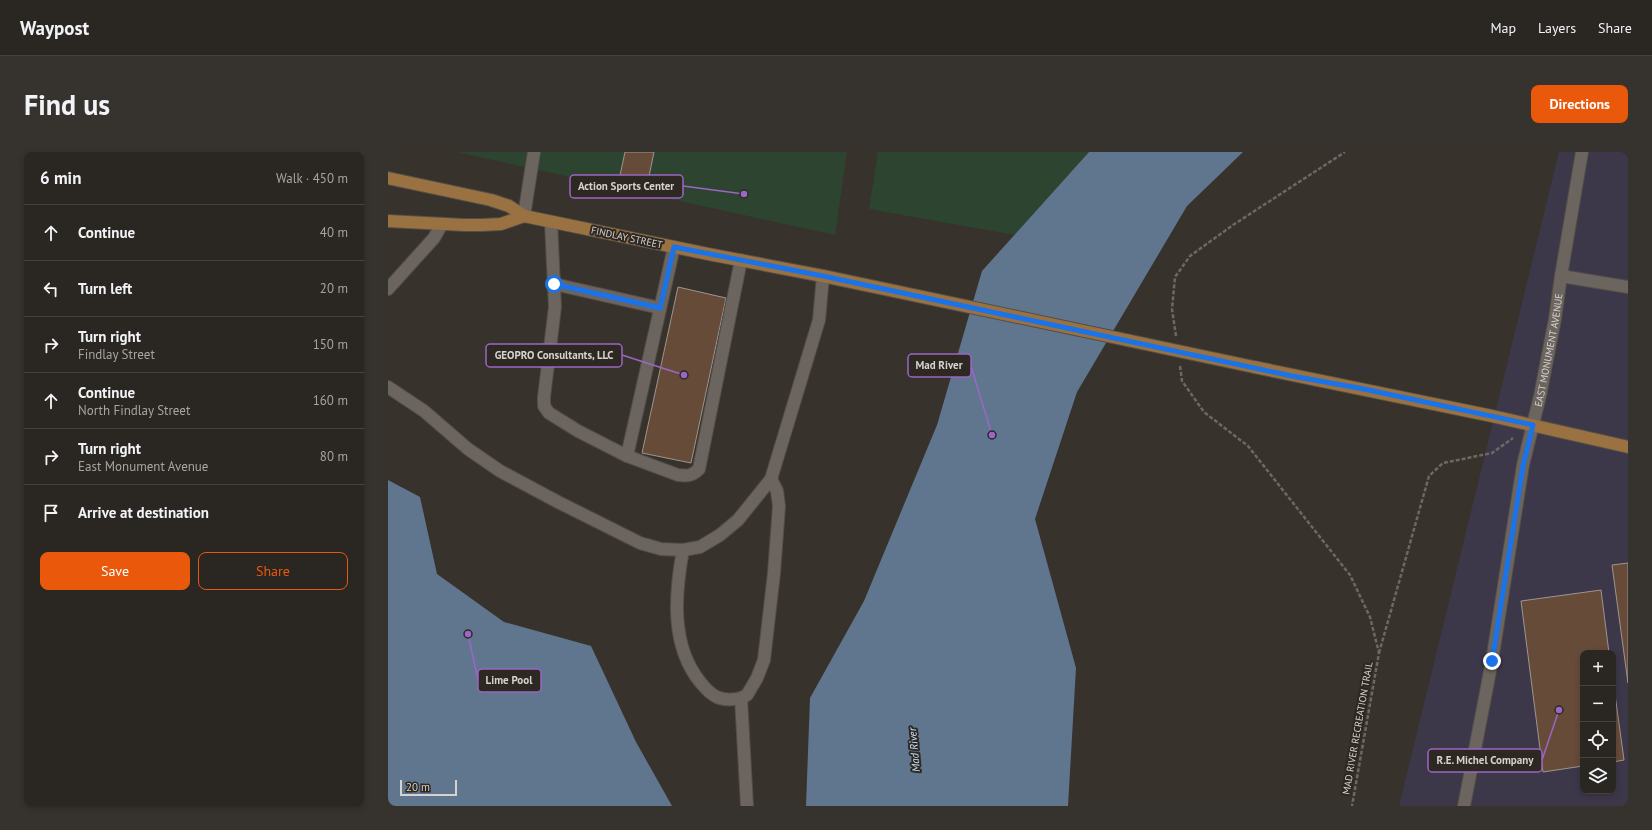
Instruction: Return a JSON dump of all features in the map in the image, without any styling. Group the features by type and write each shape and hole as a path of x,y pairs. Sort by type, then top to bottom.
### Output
{"main road":[{"name":"FINDLAY STREET","path":"388,178 491,200 509,206 524,216 551,222 1084,330 1254,368 1533,425 1628,447"},
{"path":"388,221 464,225 501,224 524,216"}],"street":[{"path":"524,216 534,152"},
{"name":"EAST MONUMENT AVENUE","path":"1464,806 1492,661 1523,466 1540,396 1555,319 1582,152"},
{"path":"551,222 555,307 544,406 549,413 569,426 627,456 678,475 693,475 699,468 741,260"},
{"path":"388,289 434,238 442,224"},
{"path":"627,456 674,247"},
{"path":"388,387 424,411 468,449 500,471 558,502 640,543 661,549 683,550 700,547 720,535 738,520 771,479 819,320 823,276"},
{"path":"1561,276 1628,287"},
{"path":"554,284 660,308"},
{"path":"683,550 678,576 677,604 680,641 685,659 694,675 708,692 719,699 730,700 741,698 747,695 764,660 774,573 779,506 777,491 771,479"},
{"path":"741,698 747,806"}],"path":[{"name":"MAD RIVER RECREATION TRAIL","path":"1352,806 1378,653 1429,476 1443,462 1492,453 1533,425"}],"shaded area":[{"path":"1559,152 1628,152 1628,806 1399,806"}],"green space":[{"path":"457,152 847,152 835,235"},
{"path":"878,152 1089,152 1015,235 869,209"}],"water":[{"path":"1089,152 1243,152 1187,206 1077,392 1035,519 1076,668 1068,806 806,806 810,698 864,601 937,425 982,271"},
{"path":"388,480 420,497 437,574 504,622 591,646 636,742 672,806 388,806"}],"building":[{"path":"625,152 654,152 647,186 619,180"},
{"path":"678,287 726,298 691,463 642,453"},
{"path":"1628,563 1628,683 1612,565"},
{"path":"1601,590 1609,650 1580,650 1580,766 1543,772 1521,601"},
{"path":"1616,702 1624,760 1616,761"}],"place":[{"name":"Action Sports Center","path":"744,194"},
{"name":"GEOPRO Consultants, LLC","path":"684,375"},
{"name":"Mad River","path":"992,435"},
{"name":"Lime Pool","path":"468,634"},
{"name":"R.E. Michel Company","path":"1559,710"}],"route":[{"path":"554,284 660,308 674,247 1084,330 1292,376 1364,389 1533,425 1523,466 1492,661"}]}
